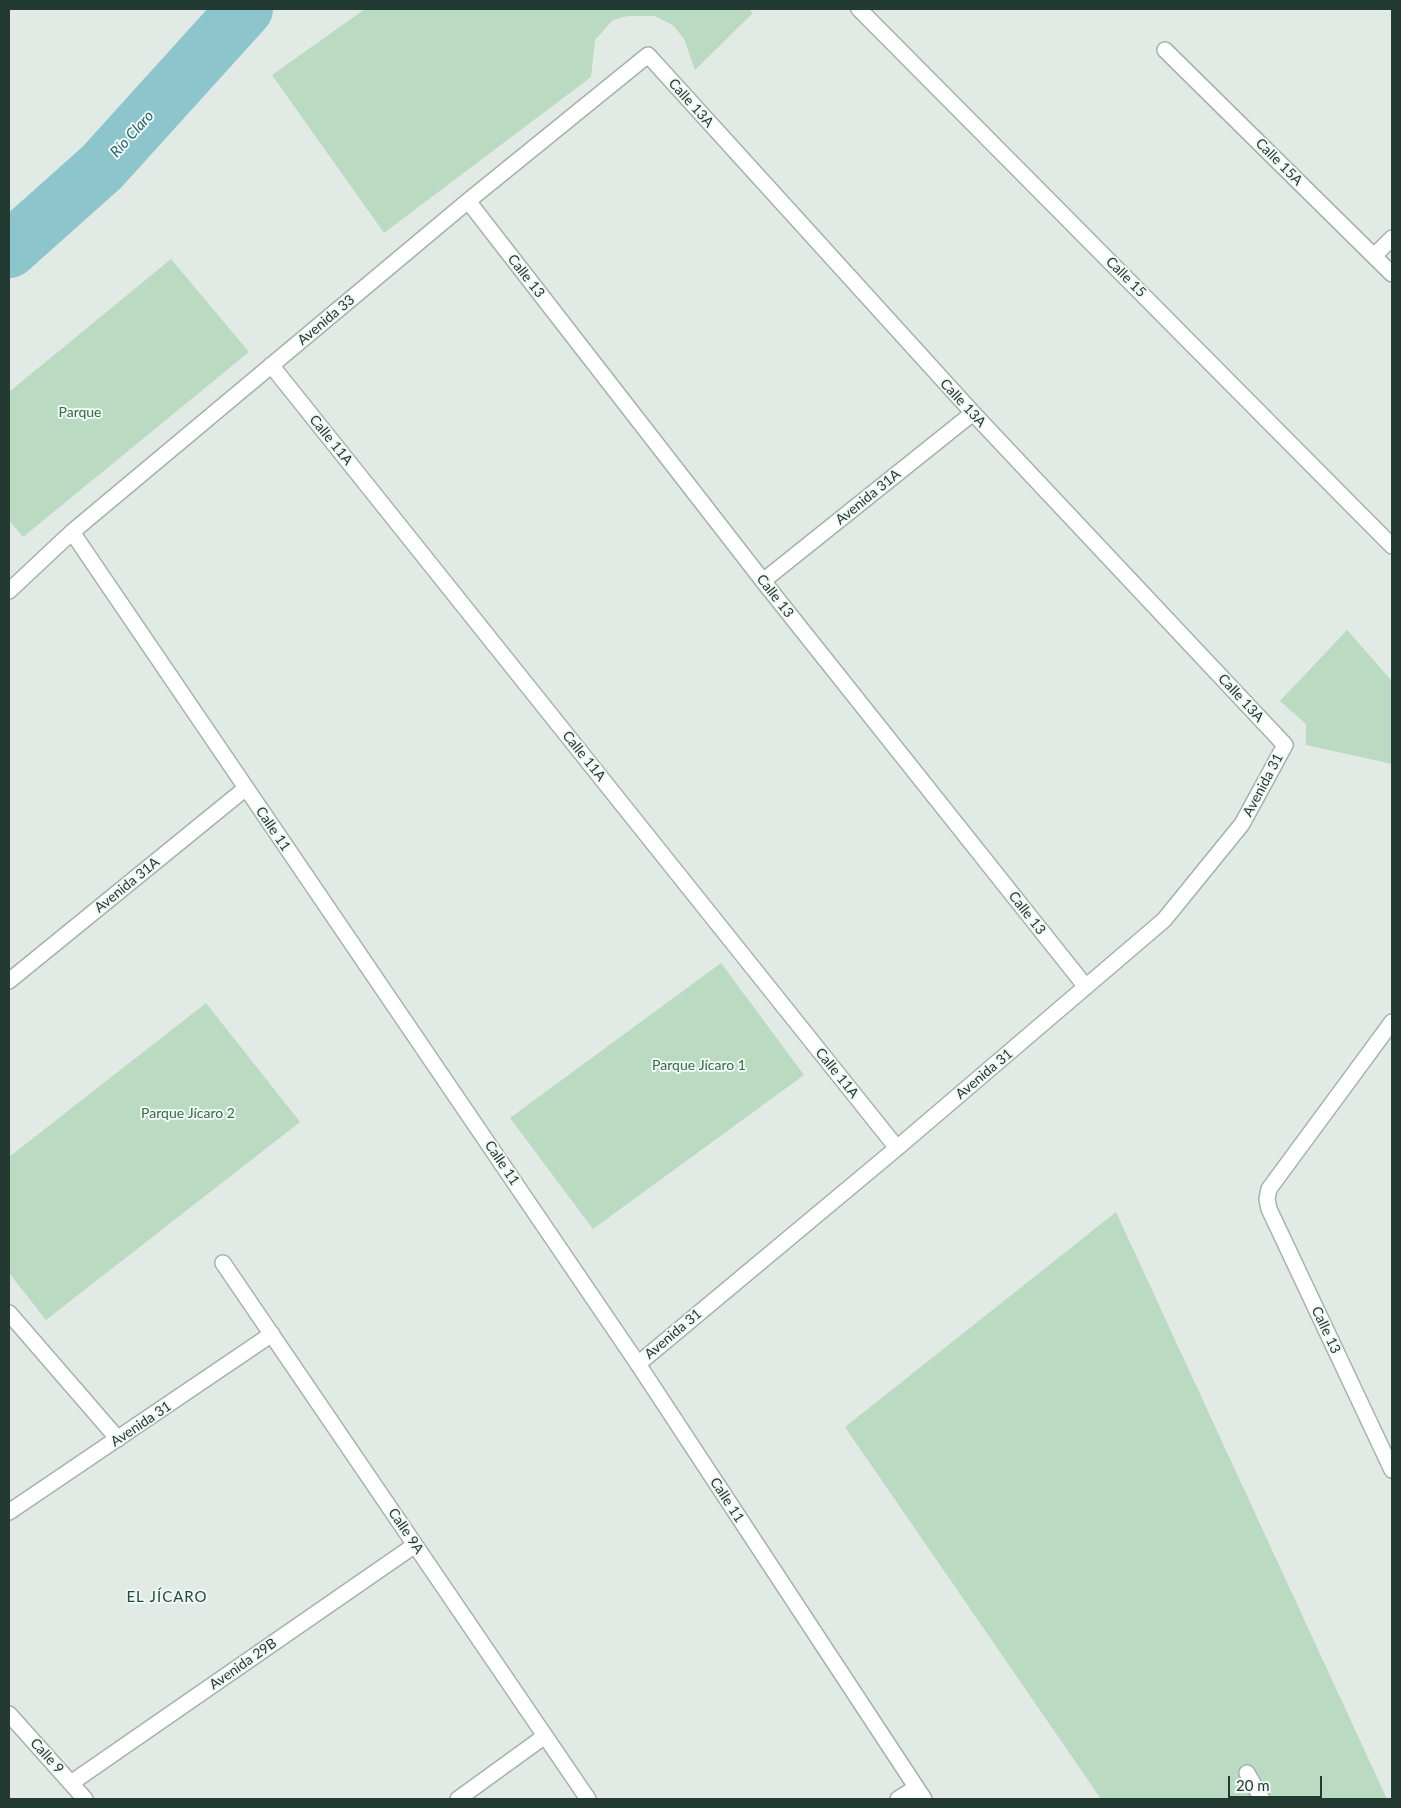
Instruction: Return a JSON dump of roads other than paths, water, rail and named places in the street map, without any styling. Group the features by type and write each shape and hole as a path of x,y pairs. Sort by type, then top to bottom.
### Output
{"street":[{"name":"Calle 15","path":"859,9 1392,546"},
{"name":"Calle 15A","path":"1165,50 1392,274"},
{"name":"Avenida 33","path":"9,590 72,532 468,201 648,55"},
{"name":"Calle 13A","path":"648,55 973,413 1285,744"},
{"name":"Calle 13","path":"468,201 763,581 1086,987"},
{"path":"1374,256 1392,238"},
{"name":"Calle 11A","path":"272,365 897,1148"},
{"name":"Avenida 31A","path":"763,581 973,413"},
{"name":"Calle 11","path":"72,532 638,1364 920,1793"},
{"name":"Avenida 31","path":"638,1364 897,1148 1164,920 1242,824 1285,744"},
{"name":"Avenida 31A","path":"9,981 246,788"},
{"name":"Calle 13","path":"1392,1022 1269,1189 1268,1199 1269,1209 1389,1451 1392,1470"},
{"name":"Calle 9A","path":"224,1263 588,1799"},
{"path":"9,1313 118,1439"},
{"name":"Avenida 31","path":"9,1512 272,1334"},
{"name":"Avenida 29B","path":"71,1783 415,1545"},
{"name":"Calle 9","path":"9,1714 85,1799"},
{"path":"458,1799 545,1736"},
{"path":"1246,1773 1262,1799"},
{"path":"898,1799 920,1793"}],"waterway":[{"name":"Río Claro","path":"9,250 102,167 245,9"}],"district":[{"name":"EL JÍCARO","path":"167,1597"}],"park label":[{"name":"Parque","path":"80,412"},
{"name":"Parque Jícaro 1","path":"699,1065"},
{"name":"Parque Jícaro 2","path":"188,1113"}]}
